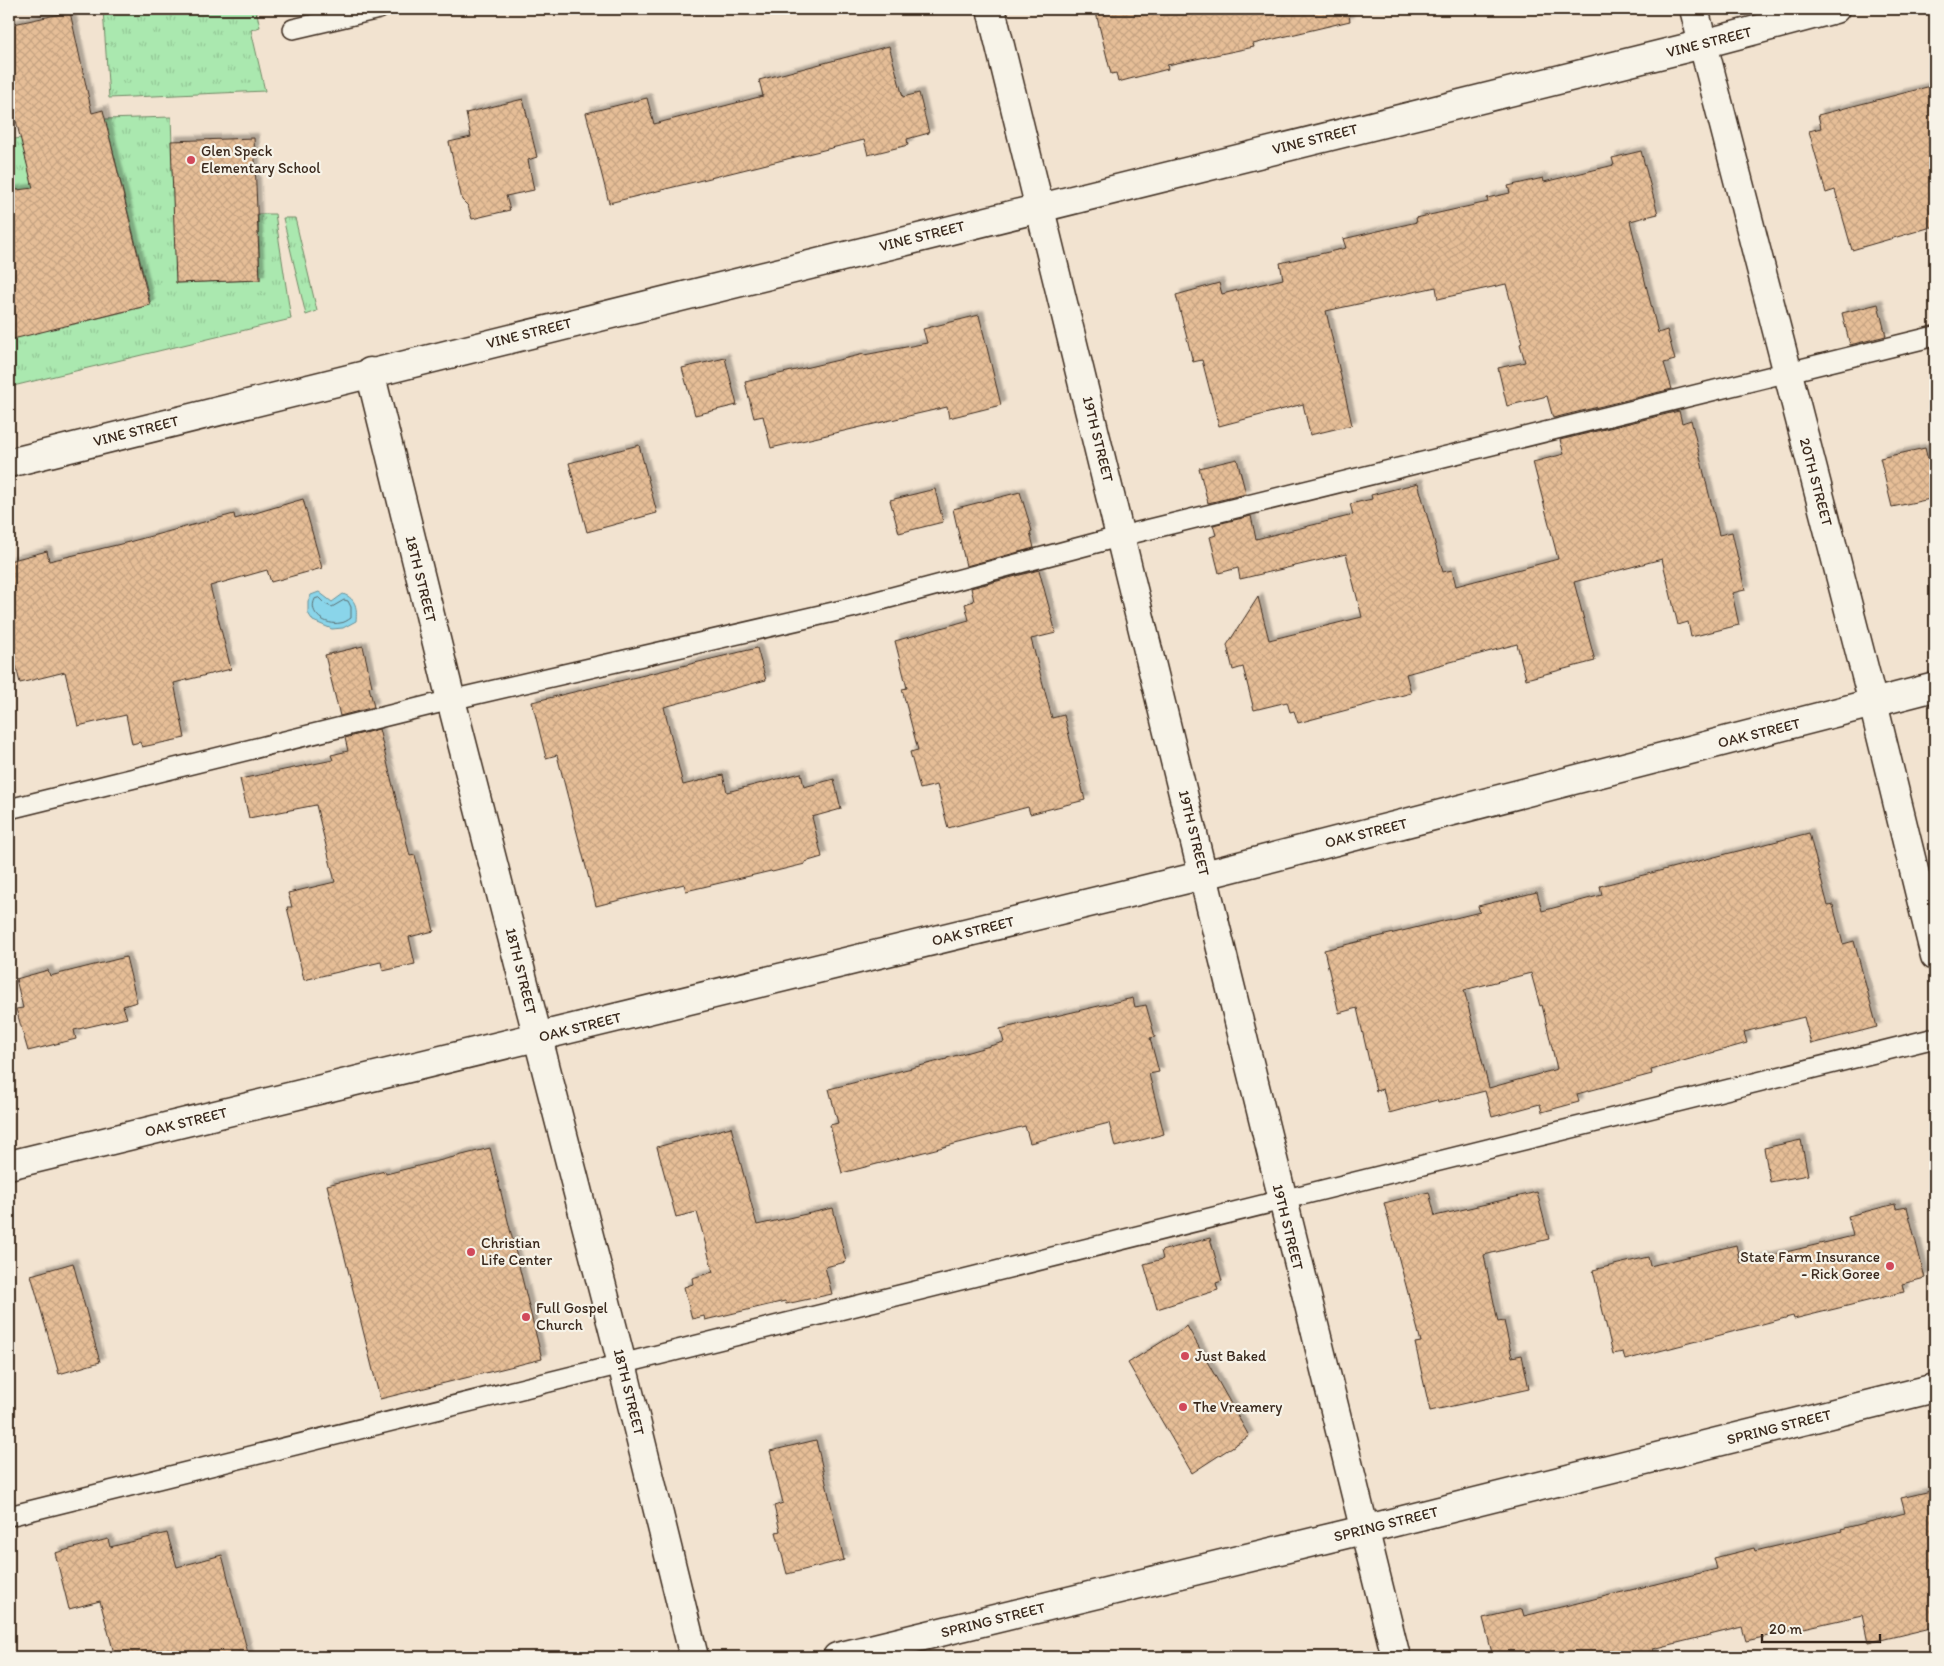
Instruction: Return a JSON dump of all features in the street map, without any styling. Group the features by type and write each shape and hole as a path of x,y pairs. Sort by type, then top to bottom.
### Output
{"street":[{"name":"19TH STREET","path":"991,9 1042,207 1281,1200 1396,1657"},
{"name":"20TH STREET","path":"1694,9 1873,703 1935,956"},
{"name":"VINE STREET","path":"9,463 370,372 1703,44 1835,9"},
{"name":"18TH STREET","path":"370,372 451,700 622,1364 694,1657"},
{"name":"OAK STREET","path":"9,1165 1204,875 1935,687"},
{"name":"SPRING STREET","path":"836,1657 1364,1530 1935,1388"}],"lane":[{"path":"293,29 379,9"},
{"path":"9,809 451,700 851,608 1122,536 1935,336"},
{"path":"9,1516 1935,1038"}],"green space":[{"path":"103,9 256,9 260,27 251,30 265,91 109,98"},
{"path":"171,117 177,283 260,280 258,214 275,214 291,319 9,387 9,340 16,338 9,310 9,140 21,138 67,326 151,305 105,119"},
{"path":"283,218 295,218 317,311 306,315"}],"water":[{"path":"319,592 332,602 343,594 348,596 355,605 356,621 343,628 332,629 313,621 308,613 308,601 311,595"}],"building":[{"path":"1095,9 1348,9 1350,21 1253,44 1254,47 1167,65 1168,69 1118,82 1116,73 1111,74"},
{"path":"70,12 92,113 103,110 150,305 9,340 9,191 33,188 9,93 9,25"},
{"path":"889,46 903,97 919,93 929,133 907,139 908,145 868,155 864,140 609,203 586,113 647,98 654,124 763,96 759,80"},
{"path":"1935,85 1935,226 1852,250 1835,190 1826,193 1809,131 1821,128 1818,115"},
{"path":"523,99 537,157 528,160 534,190 506,196 510,210 472,219 468,206 462,200 449,142 471,137 466,113"},
{"path":"254,138 260,280 176,283 171,141"},
{"path":"1641,151 1658,214 1630,221 1658,333 1667,330 1675,360 1664,363 1672,389 1553,418 1547,396 1507,406 1498,368 1525,362 1520,344 1522,343 1506,284 1438,299 1436,287 1326,311 1352,425 1310,435 1303,404 1219,426 1202,360 1193,362 1176,295 1219,283 1222,294 1283,279 1280,263 1346,248 1343,239 1417,222 1416,218 1488,202 1487,198 1510,193 1508,186 1543,178 1544,182 1614,165 1612,158"},
{"path":"1878,304 1886,336 1850,345 1842,313"},
{"path":"979,315 1001,405 949,418 947,407 771,448 763,416 754,418 745,382 864,354 927,343 923,329"},
{"path":"725,358 737,405 695,415 682,368"},
{"path":"1679,411 1682,423 1691,420 1719,535 1732,532 1745,590 1732,593 1739,625 1691,637 1688,622 1678,625 1662,559 1574,582 1595,661 1526,679 1517,644 1406,674 1411,693 1298,723 1294,711 1290,712 1287,702 1254,710 1243,667 1233,670 1227,645 1258,597 1269,640 1362,617 1346,554 1240,579 1238,568 1219,573 1210,537 1216,535 1213,525 1251,516 1256,539 1353,515 1350,504 1372,499 1371,495 1418,483 1443,572 1452,570 1456,586 1558,559 1533,462 1564,454 1560,440"},
{"path":"639,445 657,513 587,532 569,463"},
{"path":"1925,448 1935,488 1935,498 1892,507 1880,458"},
{"path":"1237,459 1246,494 1208,503 1199,468"},
{"path":"935,489 943,522 899,533 890,500"},
{"path":"1020,492 1032,531 1030,532 1034,548 966,566 953,509"},
{"path":"303,499 322,568 271,582 267,570 210,586 231,669 174,683 185,738 142,747 140,742 132,744 126,715 78,726 65,672 20,683 9,637 9,561 47,551 49,561 234,514 235,519"},
{"path":"1039,570 1056,633 1031,639 1052,718 1064,715 1085,800 1030,814 1028,807 948,828 937,785 920,789 910,752 918,750 902,689 907,688 895,641 969,620 965,604 974,601 971,588"},
{"path":"363,646 372,686 369,687 374,707 340,716 325,655"},
{"path":"757,648 766,680 664,707 683,785 723,775 727,792 801,773 804,787 834,779 841,809 812,817 822,857 805,862 805,864 686,891 684,884 596,906 557,755 546,758 532,702"},
{"path":"379,729 410,856 415,855 434,931 409,937 415,964 383,971 381,962 304,980 287,907 292,907 288,893 335,882 316,805 249,818 240,779 333,760 331,755 348,751 345,738"},
{"path":"1809,833 1828,906 1833,905 1843,944 1854,941 1877,1027 1811,1044 1804,1017 1744,1032 1747,1043 1651,1070 1652,1074 1577,1094 1579,1102 1542,1112 1540,1104 1492,1117 1485,1091 1438,1103 1437,1100 1389,1113 1383,1089 1376,1091 1357,1008 1339,1013 1324,950 1480,912 1478,906 1537,892 1542,911 1602,895 1600,886","holes":["1531,973 1540,1006 1542,1005 1557,1069 1489,1088 1464,990"]},
{"path":"126,957 137,1002 123,1006 127,1018 74,1030 76,1039 28,1051 16,1009 23,1008 16,979 48,970 50,976"},
{"path":"1133,998 1135,1007 1146,1005 1155,1037 1150,1038 1159,1072 1149,1074 1164,1134 1115,1147 1109,1123 1030,1143 1025,1126 842,1173 830,1125 838,1123 829,1089 947,1059 1004,1042 1000,1029"},
{"path":"731,1127 757,1225 833,1208 846,1262 825,1267 832,1294 786,1304 785,1301 705,1320 704,1316 692,1319 684,1287 693,1284 692,1278 713,1272 697,1212 676,1217 657,1147"},
{"path":"1801,1140 1808,1175 1770,1182 1764,1148"},
{"path":"490,1148 542,1359 380,1399 327,1185 385,1171 386,1174"},
{"path":"1429,1192 1435,1216 1537,1192 1549,1239 1484,1255 1498,1322 1504,1321 1512,1357 1522,1355 1529,1389 1430,1411 1415,1343 1421,1342 1384,1203"},
{"path":"1895,1204 1896,1209 1907,1207 1925,1278 1902,1284 1904,1292 1794,1319 1793,1316 1625,1360 1623,1352 1613,1354 1593,1270 1648,1257 1650,1266 1736,1245 1740,1263 1853,1236 1848,1216"},
{"path":"1210,1238 1222,1281 1216,1283 1218,1290 1157,1309 1144,1264 1163,1259 1161,1251"},
{"path":"73,1263 100,1362 59,1374 31,1275"},
{"path":"1187,1326 1249,1436 1192,1473 1128,1363"},
{"path":"816,1440 844,1560 787,1574 776,1532 780,1531 774,1506 783,1503 770,1451"},
{"path":"1935,1490 1935,1627 1868,1643 1862,1615 1746,1641 1742,1627 1653,1649 1655,1657 1493,1657 1483,1618 1522,1609 1524,1616 1717,1569 1714,1558 1754,1548 1755,1551 1842,1531 1841,1529 1905,1513 1901,1498"},
{"path":"167,1533 177,1567 222,1555 249,1657 115,1657 100,1601 69,1609 55,1553 108,1539 110,1547"}],"place":[{"name":"Glen Speck Elementary School","path":"191,160"},
{"name":"Christian Life Center","path":"471,1252"},
{"name":"State Farm Insurance - Rick Goree","path":"1890,1266"},
{"name":"Full Gospel Church","path":"526,1317"},
{"name":"Just Baked","path":"1185,1356"},
{"name":"The Vreamery","path":"1183,1407"}]}
